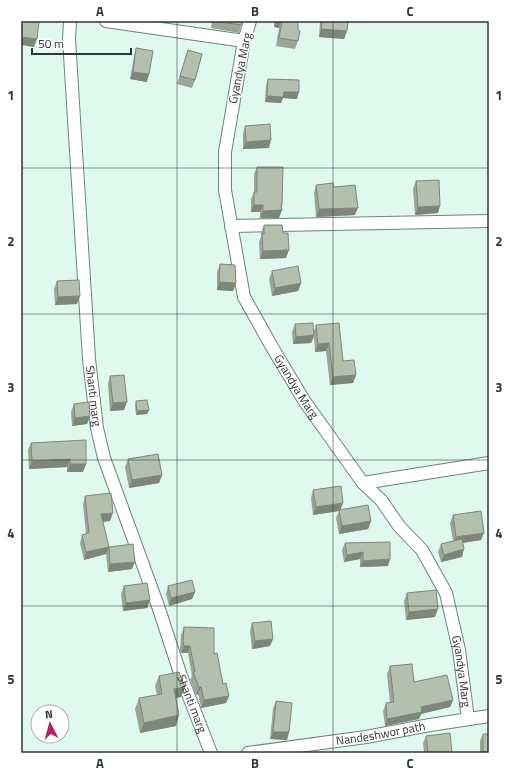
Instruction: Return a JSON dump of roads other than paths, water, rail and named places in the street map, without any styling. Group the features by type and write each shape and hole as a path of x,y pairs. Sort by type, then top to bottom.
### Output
{"street":[{"name":"Shanti marg","path":"70,21 69,39 89,359 97,428 104,458 158,606 181,676 211,753"},
{"path":"106,21 244,41"},
{"name":"Gyandya Marg","path":"250,21 244,41 225,152 225,190 244,297 305,402 363,483 381,500 399,526 422,550 446,593 459,650 468,719"},
{"path":"231,226 489,221"},
{"path":"363,483 489,463"},
{"name":"Nandeshwor path","path":"248,753 319,748 366,737 489,716"}]}
